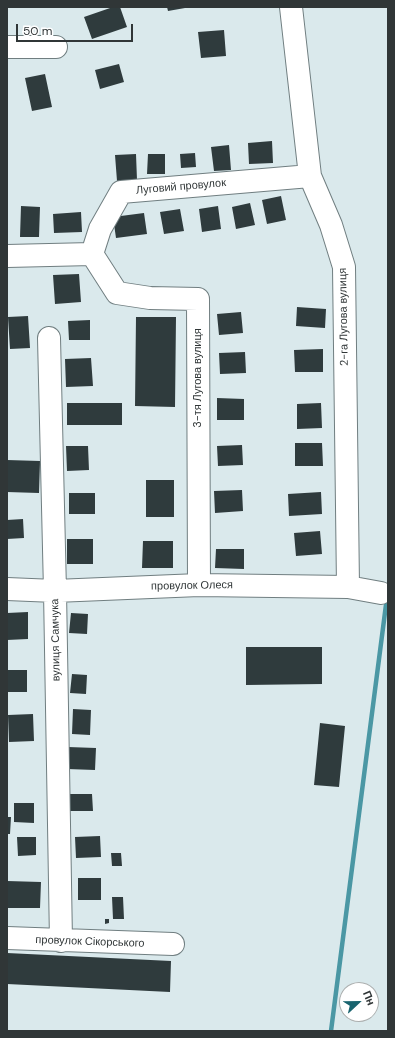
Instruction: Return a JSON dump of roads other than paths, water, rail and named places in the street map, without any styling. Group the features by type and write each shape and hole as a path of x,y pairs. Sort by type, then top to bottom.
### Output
{"street":[{"name":"2-га Лугова вулиця","path":"292,7 310,176 331,225 344,267 348,586"},
{"path":"7,47 56,47"},
{"name":"Луговий провулок","path":"92,254 100,229 121,192 310,176"},
{"path":"7,256 92,254"},
{"name":"3-тя Лугова вулиця","path":"92,254 117,293 150,298 198,299 200,585"},
{"name":"вулиця Самчука","path":"49,338 61,941"},
{"name":"провулок Олеся","path":"7,589 55,591 200,585 348,586 379,592"},
{"name":"провулок Сікорського","path":"7,938 173,944"}],"waterway":[{"path":"331,1031 387,597"}]}
